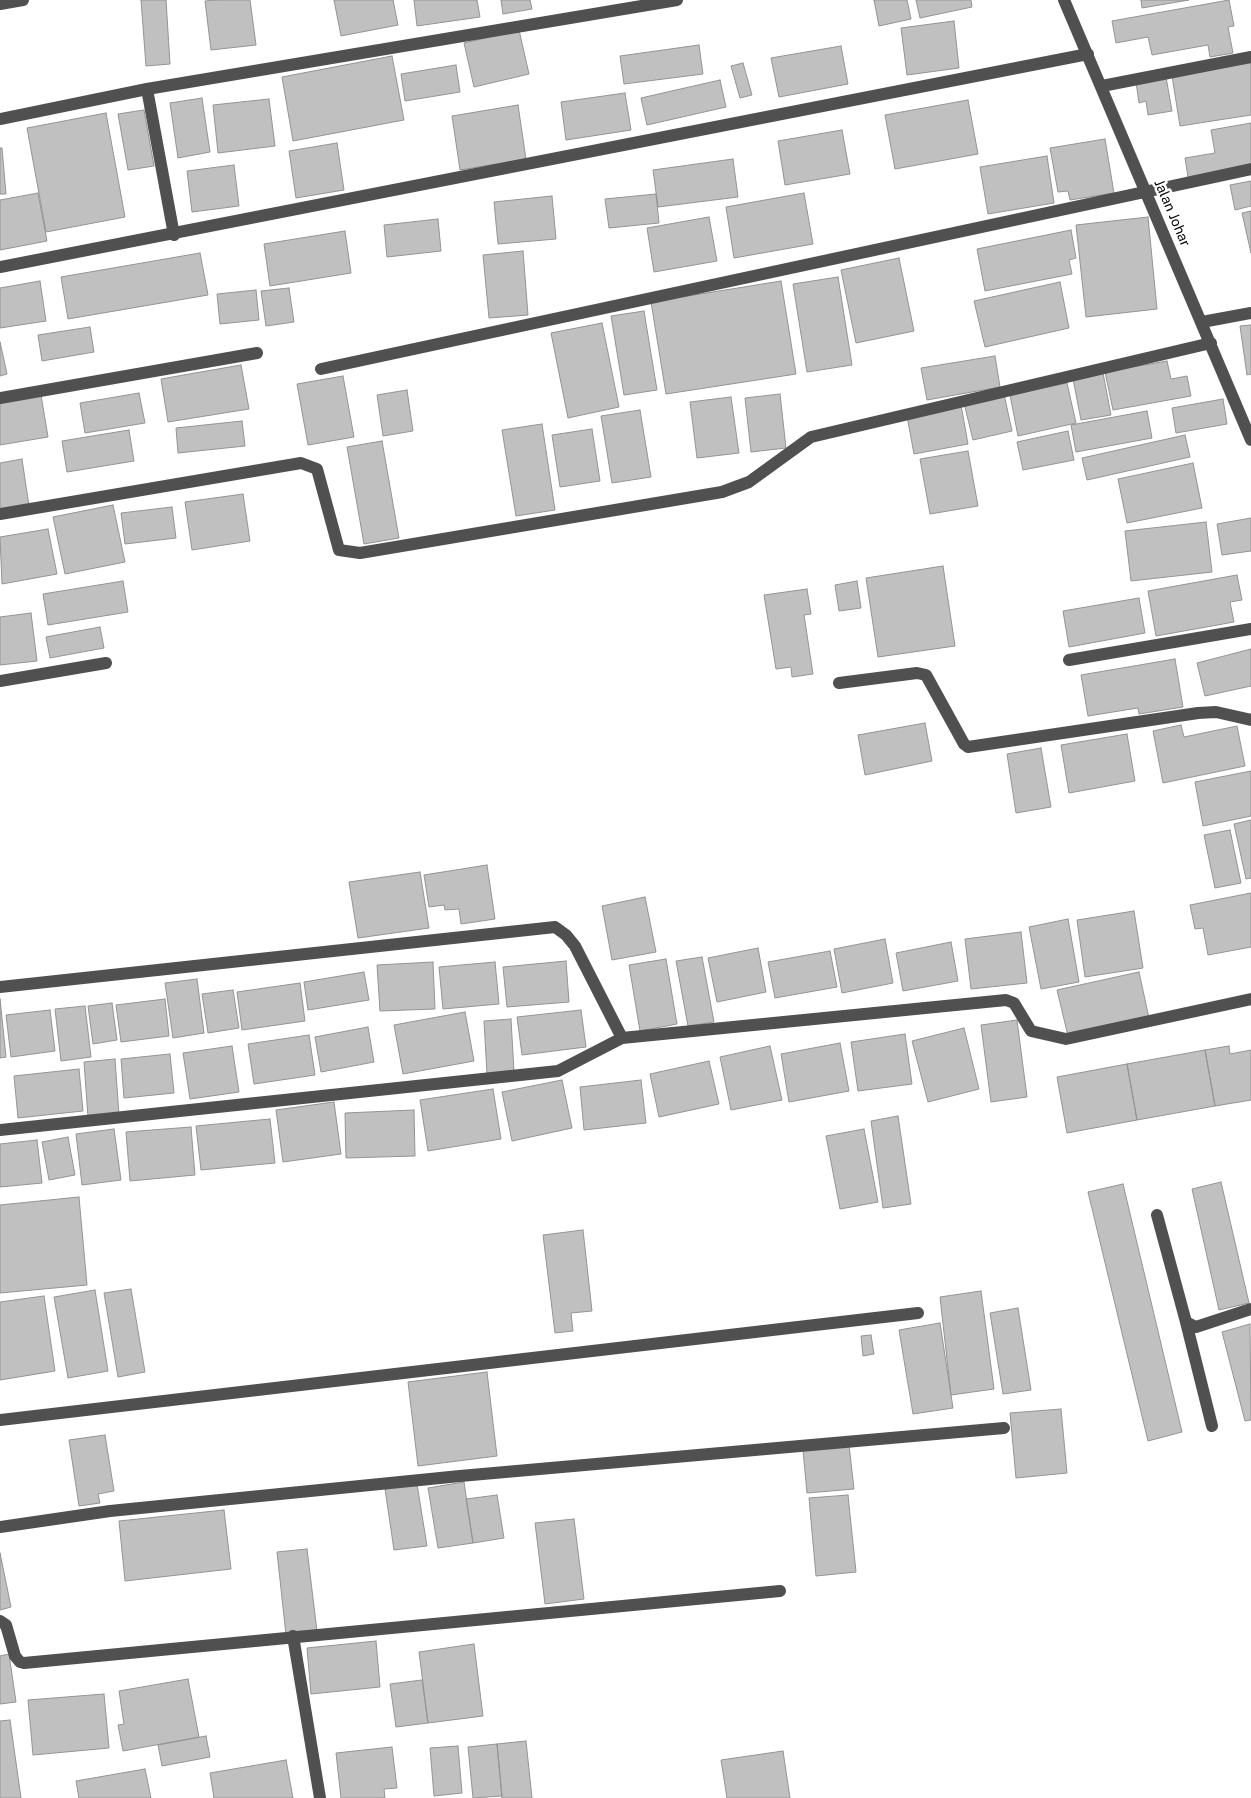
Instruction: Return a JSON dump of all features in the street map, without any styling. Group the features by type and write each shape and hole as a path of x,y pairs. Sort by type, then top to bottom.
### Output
{"street":[{"path":"0,4 22,0"},
{"path":"0,119 147,89 677,0"},
{"name":"Jalan Johar","path":"1064,0 1249,431"},
{"path":"0,267 174,235 1088,54"},
{"path":"1102,86 1251,57"},
{"path":"147,89 174,235"},
{"path":"321,369 1251,169"},
{"path":"1202,322 1251,313"},
{"path":"0,514 301,463 317,469 339,550 360,553 722,492 749,482 811,437 1211,343"},
{"path":"0,398 257,353"},
{"path":"1069,660 1251,629"},
{"path":"0,681 106,663"},
{"path":"839,683 917,672 926,675 964,744 968,747 1216,712 1251,720"},
{"path":"0,987 555,927 566,935 575,946 622,1038"},
{"path":"0,1130 558,1071 622,1038 1006,1000 1014,1003 1031,1032 1066,1039 1251,999"},
{"path":"1157,1216 1212,1426"},
{"path":"1186,1322 1196,1327 1251,1309"},
{"path":"0,1420 918,1313"},
{"path":"0,1527 110,1511 460,1476 1004,1428"},
{"path":"0,1621 6,1625 15,1656 20,1662 24,1663 780,1591"},
{"path":"293,1636 320,1798"}],"building":[{"path":"141,0 166,0 170,64 146,66"},
{"path":"250,0 256,45 211,50 205,1"},
{"path":"334,0 393,0 398,25 341,36"},
{"path":"414,0 477,0 480,17 417,26"},
{"path":"501,0 530,0 532,9 503,14"},
{"path":"874,0 907,0 911,19 879,26"},
{"path":"916,0 971,0 972,7 920,18"},
{"path":"1141,0 1189,0 1142,8"},
{"path":"1229,0 1234,26 1228,27 1233,53 1210,57 1208,45 1152,55 1148,37 1116,43 1112,21"},
{"path":"954,21 959,68 907,75 901,28"},
{"path":"519,30 529,74 474,87 464,43"},
{"path":"699,45 703,74 624,84 620,56"},
{"path":"841,46 848,84 779,97 771,58"},
{"path":"392,56 404,120 293,141 282,77"},
{"path":"743,63 752,95 740,98 731,66"},
{"path":"1251,63 1251,115 1180,126 1172,76"},
{"path":"456,65 460,92 405,101 401,74"},
{"path":"1166,77 1172,111 1148,115 1146,101 1139,103 1136,82"},
{"path":"720,80 726,107 647,125 641,98"},
{"path":"625,93 631,130 566,140 561,102"},
{"path":"202,98 210,152 178,158 170,103"},
{"path":"269,99 275,146 218,153 213,105"},
{"path":"968,100 978,154 895,169 885,115"},
{"path":"518,105 526,159 460,170 452,116"},
{"path":"144,110 154,166 128,170 118,114"},
{"path":"106,113 125,217 46,232 27,128"},
{"path":"1251,123 1251,166 1188,177 1185,158 1215,153 1211,130"},
{"path":"842,130 850,174 785,185 778,141"},
{"path":"1105,139 1114,193 1070,200 1068,191 1058,192 1050,148"},
{"path":"337,143 344,190 296,198 289,151"},
{"path":"0,148 2,148 6,194 0,194"},
{"path":"1047,156 1054,203 988,214 980,167"},
{"path":"733,159 738,197 658,207 653,170"},
{"path":"234,165 239,206 192,212 187,171"},
{"path":"1251,181 1251,206 1235,210 1230,185"},
{"path":"38,193 47,241 0,250 0,200"},
{"path":"804,193 813,244 734,258 726,207"},
{"path":"656,194 659,223 609,228 605,199"},
{"path":"552,196 556,239 498,244 494,202"},
{"path":"1251,211 1251,253 1242,213"},
{"path":"709,217 717,261 654,272 647,228"},
{"path":"1148,217 1157,309 1086,317 1076,225"},
{"path":"438,219 441,251 387,257 384,225"},
{"path":"1071,230 1076,258 1069,260 1072,274 985,291 977,249"},
{"path":"345,231 351,273 270,286 264,244"},
{"path":"523,251 528,315 489,318 483,255"},
{"path":"200,253 208,295 68,319 61,277"},
{"path":"899,258 914,331 856,343 841,270"},
{"path":"838,277 852,365 807,372 793,284"},
{"path":"40,281 46,321 0,328 0,288"},
{"path":"781,281 796,374 666,394 651,302"},
{"path":"1060,282 1069,328 985,347 974,301"},
{"path":"289,288 294,322 266,326 261,291"},
{"path":"256,290 259,320 220,324 217,294"},
{"path":"644,311 657,390 624,395 611,316"},
{"path":"602,323 619,407 568,418 551,333"},
{"path":"1251,325 1251,374 1247,375 1240,326"},
{"path":"90,327 94,352 42,361 38,335"},
{"path":"0,342 7,374 0,376"},
{"path":"995,356 1000,387 927,400 921,368"},
{"path":"1167,361 1171,379 1187,376 1191,396 1113,410 1105,372"},
{"path":"241,365 249,409 168,422 161,379"},
{"path":"1103,373 1111,415 1081,420 1073,379"},
{"path":"343,376 354,437 308,445 297,384"},
{"path":"1067,383 1076,423 1018,436 1010,395"},
{"path":"407,390 413,431 383,436 377,395"},
{"path":"139,393 145,423 85,433 80,403"},
{"path":"780,394 786,448 751,452 745,398"},
{"path":"1004,394 1012,431 973,440 964,403"},
{"path":"41,395 48,437 0,445 0,401"},
{"path":"731,397 739,453 697,458 690,402"},
{"path":"1223,399 1227,424 1176,433 1172,408"},
{"path":"961,405 968,444 914,454 907,416"},
{"path":"640,410 651,477 612,483 601,416"},
{"path":"1147,411 1152,438 1076,452 1071,425"},
{"path":"242,421 245,446 178,453 176,428"},
{"path":"542,424 555,510 516,516 502,430"},
{"path":"592,429 600,481 560,487 552,435"},
{"path":"129,430 134,461 67,472 62,441"},
{"path":"1068,431 1074,460 1023,470 1017,442"},
{"path":"1185,435 1190,457 1087,480 1082,458"},
{"path":"382,441 399,538 364,544 347,447"},
{"path":"968,451 978,506 930,514 920,459"},
{"path":"22,459 29,506 0,510 0,463"},
{"path":"1193,463 1202,508 1127,523 1118,479"},
{"path":"243,494 250,541 192,550 185,502"},
{"path":"113,505 125,562 65,574 53,517"},
{"path":"172,507 176,538 125,544 121,513"},
{"path":"1251,518 1251,551 1222,555 1217,524"},
{"path":"1206,522 1212,572 1131,581 1125,531"},
{"path":"48,529 57,574 2,584 0,537"},
{"path":"943,566 955,646 878,657 866,578"},
{"path":"1237,575 1242,600 1230,602 1234,622 1156,636 1148,591"},
{"path":"123,581 128,612 48,625 43,594"},
{"path":"857,581 861,608 839,611 835,585"},
{"path":"807,589 811,614 804,615 813,674 792,677 791,667 776,669 764,595"},
{"path":"1139,598 1145,633 1069,647 1063,611"},
{"path":"31,613 37,661 0,665 0,617"},
{"path":"100,627 104,648 50,658 46,637"},
{"path":"1251,649 1251,686 1205,696 1197,663"},
{"path":"1175,659 1183,707 1139,714 1138,708 1088,716 1081,675"},
{"path":"925,723 932,761 865,775 858,735"},
{"path":"1181,725 1184,737 1237,726 1245,766 1163,783 1153,731"},
{"path":"1127,734 1135,781 1069,793 1061,745"},
{"path":"1041,748 1051,807 1016,813 1007,754"},
{"path":"1251,771 1251,816 1203,826 1195,782"},
{"path":"1251,820 1251,878 1246,879 1234,824"},
{"path":"1230,830 1241,883 1215,888 1204,835"},
{"path":"487,865 495,919 461,924 459,909 445,910 444,905 429,907 424,875"},
{"path":"420,872 429,928 358,938 349,882"},
{"path":"1251,893 1251,947 1208,955 1203,928 1195,929 1190,905"},
{"path":"645,897 656,952 612,960 602,906"},
{"path":"1134,911 1143,968 1085,977 1077,920"},
{"path":"1068,919 1079,982 1041,989 1029,927"},
{"path":"1021,932 1027,983 971,989 965,939"},
{"path":"885,939 893,983 842,993 834,949"},
{"path":"951,942 958,981 903,991 896,953"},
{"path":"758,948 766,992 717,1002 708,958"},
{"path":"830,951 837,987 775,998 768,962"},
{"path":"702,957 714,1022 688,1026 676,961"},
{"path":"666,959 677,1024 640,1031 629,965"},
{"path":"566,961 569,1002 507,1007 503,967"},
{"path":"433,962 435,1009 380,1011 377,965"},
{"path":"495,962 499,1004 443,1009 439,967"},
{"path":"364,972 369,1000 308,1010 304,982"},
{"path":"1139,972 1149,1018 1068,1036 1057,990"},
{"path":"197,979 204,1033 173,1038 165,983"},
{"path":"300,983 305,1021 242,1030 237,992"},
{"path":"233,990 239,1028 208,1033 202,994"},
{"path":"0,999 6,1057 0,1058"},
{"path":"165,999 169,1036 121,1042 116,1005"},
{"path":"112,1003 117,1040 93,1044 88,1006"},
{"path":"85,1006 91,1057 61,1061 55,1009"},
{"path":"50,1010 55,1051 11,1057 6,1015"},
{"path":"581,1010 586,1047 522,1055 517,1017"},
{"path":"465,1012 474,1061 403,1074 394,1025"},
{"path":"511,1019 514,1072 487,1074 484,1021"},
{"path":"1017,1020 1027,1097 991,1102 981,1025"},
{"path":"368,1027 374,1062 321,1072 315,1037"},
{"path":"964,1028 979,1089 928,1102 912,1041"},
{"path":"905,1034 912,1084 858,1091 851,1042"},
{"path":"309,1035 315,1075 254,1084 248,1044"},
{"path":"840,1043 849,1091 789,1102 781,1054"},
{"path":"232,1046 239,1092 190,1099 183,1053"},
{"path":"770,1046 782,1100 731,1110 720,1057"},
{"path":"1229,1046 1230,1054 1251,1050 1251,1100 1215,1106 1205,1050"},
{"path":"1205,1050 1215,1106 1137,1120 1127,1064"},
{"path":"170,1054 174,1093 124,1098 121,1059"},
{"path":"115,1059 119,1115 88,1117 84,1062"},
{"path":"709,1061 719,1104 659,1117 650,1074"},
{"path":"1127,1064 1137,1120 1067,1133 1057,1077"},
{"path":"79,1069 83,1111 18,1118 14,1076"},
{"path":"562,1080 572,1128 512,1141 502,1092"},
{"path":"641,1080 646,1123 584,1130 580,1087"},
{"path":"493,1089 501,1139 428,1151 420,1100"},
{"path":"334,1102 341,1154 283,1162 276,1110"},
{"path":"414,1110 415,1156 346,1158 345,1113"},
{"path":"898,1116 911,1204 883,1208 871,1121"},
{"path":"270,1119 275,1163 201,1170 196,1126"},
{"path":"191,1127 195,1175 130,1181 126,1132"},
{"path":"114,1129 121,1180 82,1185 76,1134"},
{"path":"864,1129 878,1202 840,1209 826,1136"},
{"path":"68,1137 75,1175 49,1180 42,1142"},
{"path":"37,1140 42,1183 0,1187 0,1144"},
{"path":"1221,1182 1249,1303 1219,1310 1192,1189"},
{"path":"1123,1184 1182,1432 1148,1441 1088,1192"},
{"path":"79,1197 87,1285 0,1293 0,1205"},
{"path":"583,1230 592,1311 571,1313 573,1331 555,1333 543,1235"},
{"path":"131,1289 145,1372 118,1377 104,1293"},
{"path":"95,1290 108,1371 68,1378 54,1297"},
{"path":"981,1291 994,1389 951,1395 940,1297"},
{"path":"44,1296 55,1371 0,1380 0,1302"},
{"path":"1018,1308 1031,1390 1003,1394 990,1313"},
{"path":"940,1323 953,1408 913,1414 899,1330"},
{"path":"1250,1324 1251,1420 1245,1421 1222,1332"},
{"path":"871,1335 874,1354 863,1356 861,1336"},
{"path":"487,1372 497,1456 418,1466 408,1382"},
{"path":"1061,1409 1067,1473 1016,1478 1010,1413"},
{"path":"105,1435 114,1491 98,1494 100,1503 79,1506 69,1440"},
{"path":"849,1445 854,1489 807,1493 803,1450"},
{"path":"464,1482 473,1543 438,1548 428,1488"},
{"path":"417,1484 427,1546 394,1550 385,1489"},
{"path":"497,1495 504,1538 473,1543 466,1499"},
{"path":"848,1495 856,1572 816,1576 809,1498"},
{"path":"224,1510 231,1569 125,1581 119,1521"},
{"path":"574,1519 584,1599 545,1604 535,1523"},
{"path":"307,1549 317,1631 286,1635 277,1552"},
{"path":"0,1553 11,1607 0,1610"},
{"path":"376,1641 380,1687 311,1694 307,1648"},
{"path":"474,1644 483,1716 428,1723 419,1652"},
{"path":"9,1654 16,1702 0,1704 0,1656"},
{"path":"188,1679 199,1737 123,1751 118,1725 124,1724 119,1691"},
{"path":"422,1680 428,1723 396,1727 390,1684"},
{"path":"104,1694 109,1748 33,1755 28,1700"},
{"path":"10,1720 21,1798 0,1798 0,1721"},
{"path":"206,1736 210,1757 162,1766 158,1745"},
{"path":"526,1741 532,1798 502,1798 497,1744"},
{"path":"497,1744 502,1796 473,1798 468,1747"},
{"path":"458,1746 462,1793 434,1796 430,1748"},
{"path":"392,1747 397,1788 384,1789 385,1798 341,1798 336,1753"},
{"path":"783,1751 790,1798 727,1798 721,1760"},
{"path":"286,1760 293,1798 214,1798 210,1773"},
{"path":"145,1769 151,1798 79,1798 76,1781"}]}
